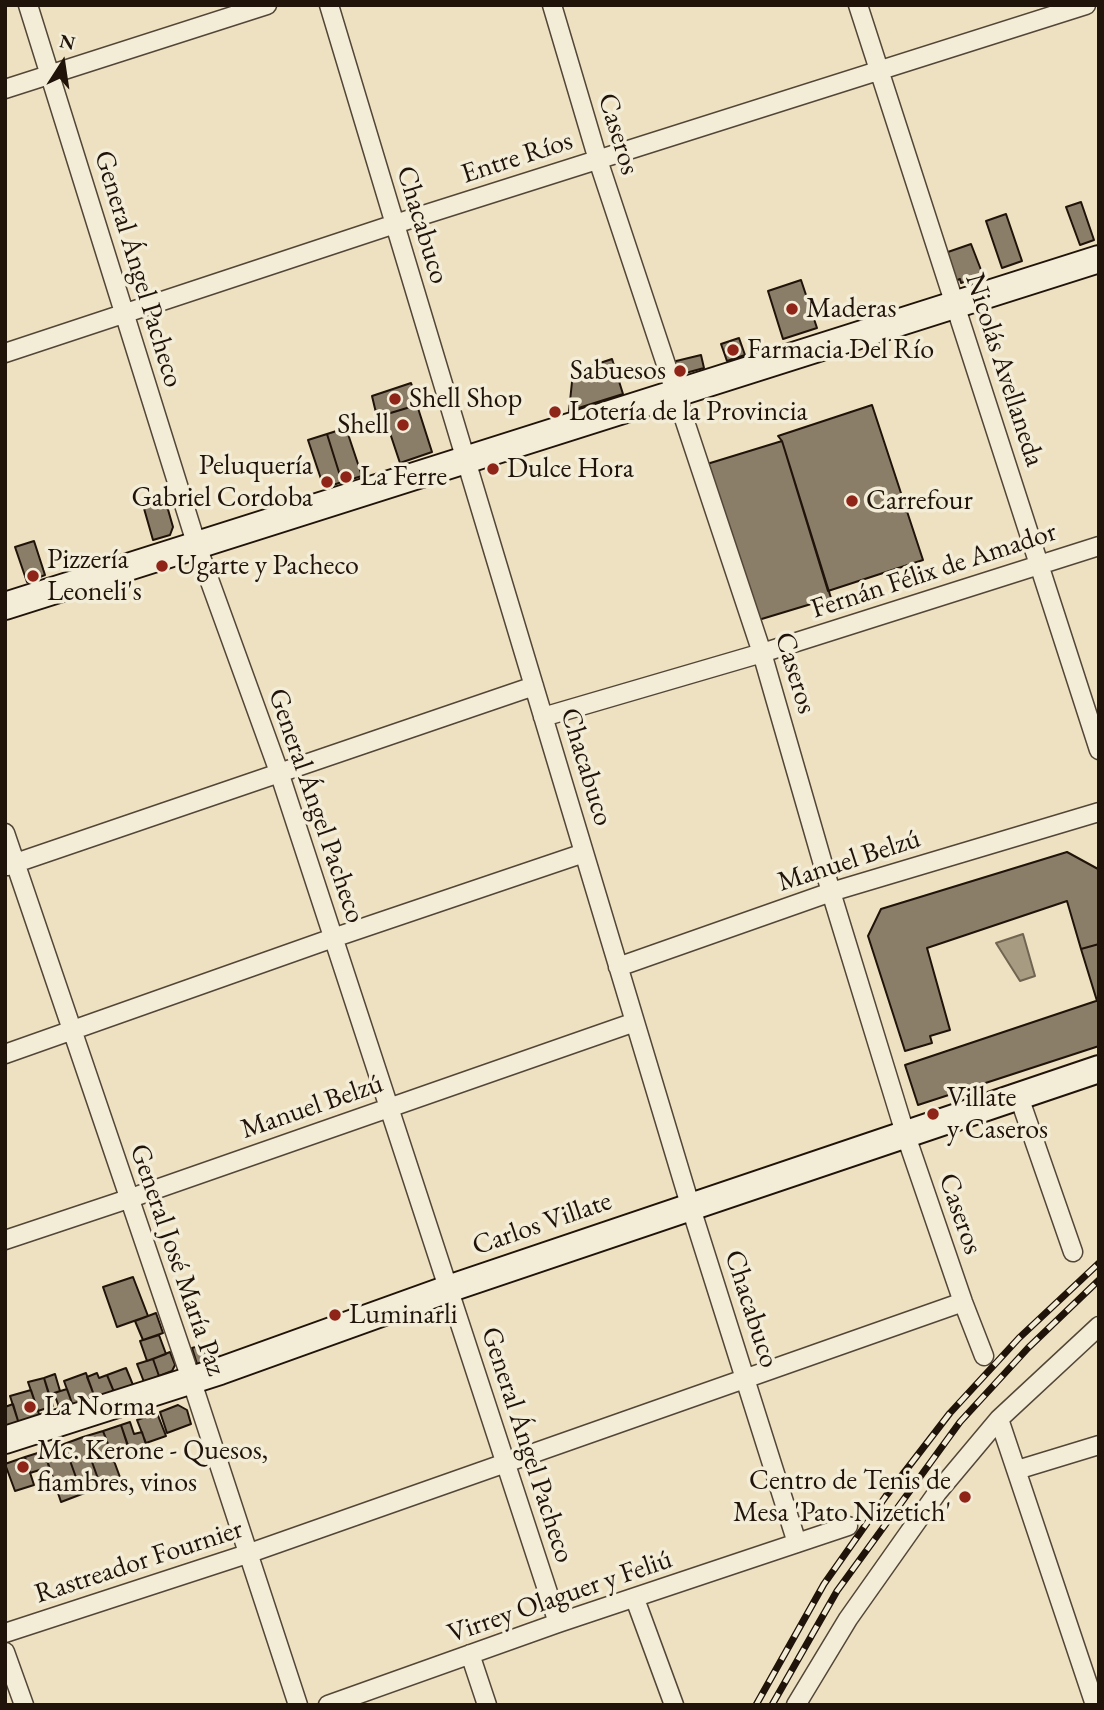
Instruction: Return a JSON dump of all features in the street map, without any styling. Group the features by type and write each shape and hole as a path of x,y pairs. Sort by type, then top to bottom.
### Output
{"street":[{"name":"General Ángel Pacheco","path":"28,5 197,546 279,772 558,1623"},
{"path":"5,89 267,5"},
{"name":"Chacabuco","path":"329,5 691,1208 797,1544"},
{"name":"Caseros","path":"552,5 598,160 762,653 831,892 905,1133 984,1356"},
{"name":"Nicolás Avellaneda","path":"858,5 1099,750"},
{"name":"Entre Ríos","path":"5,353 395,224 1086,5"},
{"path":"5,606 1099,259"},
{"name":"Fernán Félix de Amador","path":"543,717 762,653 1099,546"},
{"path":"10,865 534,686"},
{"name":"Manuel Belzú","path":"618,967 831,892 1099,812"},
{"name":"General José María Paz","path":"5,834 10,865 72,1031 191,1379 298,1705"},
{"path":"5,1054 584,853"},
{"name":"Manuel Belzú","path":"5,1240 635,1022"},
{"name":"Carlos Villate","path":"5,1440 220,1371 448,1289 1099,1069"},
{"path":"1019,1097 1073,1252"},
{"name":"Rastreador Fournier","path":"5,1633 247,1554 963,1302"},
{"path":"796,1705 848,1619 937,1493 999,1419 1099,1326"},
{"path":"999,1419 1095,1705"},
{"path":"1017,1470 1099,1444"},
{"name":"Virrey Olaguer y Feliú","path":"328,1705 558,1623 848,1526"},
{"path":"635,1599 674,1705"},
{"path":"5,1651 24,1705"},
{"path":"470,1654 487,1705"}],"shaded area":[{"path":"1023,934 1035,976 1020,981 996,943"}],"building":[{"path":"1081,202 1094,240 1080,245 1066,207"},
{"path":"1006,214 1022,261 1002,268 986,221"},
{"path":"971,244 983,275 961,283 960,279 955,281 945,253"},
{"name":"Maderas","path":"801,280 817,328 783,339 768,291"},
{"name":"Farmacia Del Río","path":"739,338 745,355 727,361 721,344"},
{"path":"701,355 704,368 682,374 676,372 672,362"},
{"path":"612,359 623,394 569,411 573,372"},
{"name":"Shell Shop","path":"411,383 417,405 377,417 372,396"},
{"path":"417,405 432,452 400,463 384,415"},
{"name":"Carrefour","path":"872,405 923,560 828,591 782,441 778,436"},
{"path":"346,428 362,476 342,482 327,434"},
{"path":"327,434 342,482 324,488 308,440"},
{"path":"782,441 831,598 755,621 707,464"},
{"path":"165,499 173,527 170,535 153,540 143,505"},
{"path":"34,541 45,575 27,582 15,547"},
{"path":"1067,852 1098,869 1099,944 1081,949 1067,901 927,948 950,1030 930,1036 932,1043 905,1051 868,936 881,909"},
{"path":"1099,944 1099,1000 1097,1001 1081,949"},
{"path":"1099,1000 1099,1046 918,1105 905,1065"},
{"path":"133,1277 148,1316 117,1327 103,1287"},
{"path":"156,1313 163,1333 143,1340 135,1321"},
{"path":"159,1335 166,1354 147,1361 140,1341"},
{"path":"215,1341 221,1361 203,1366 197,1364 192,1348"},
{"path":"170,1352 175,1365 172,1371 159,1376 153,1359"},
{"path":"153,1359 159,1376 144,1382 137,1364"},
{"path":"126,1368 133,1385 114,1392 107,1375"},
{"path":"86,1373 95,1398 73,1406 64,1381"},
{"path":"97,1373 99,1378 107,1375 114,1392 95,1398 87,1377"},
{"path":"55,1374 60,1391 49,1395 44,1378"},
{"path":"44,1378 53,1406 38,1411 28,1382"},
{"path":"67,1389 73,1406 60,1410 54,1393"},
{"path":"31,1390 40,1417 19,1424 10,1396"},
{"path":"13,1404 19,1424 5,1429 5,1407"},
{"path":"178,1405 187,1410 191,1424 167,1433 160,1412"},
{"path":"157,1413 166,1436 146,1443 137,1420"},
{"path":"130,1422 134,1434 142,1432 149,1454 133,1460 121,1425"},
{"path":"121,1425 130,1453 114,1459 103,1431"},
{"path":"103,1431 121,1480 101,1487 83,1437"},
{"path":"83,1437 101,1487 82,1494 64,1444"},
{"path":"64,1444 82,1494 61,1502 44,1451"},
{"path":"44,1451 49,1467 30,1473 25,1457"},
{"path":"25,1457 34,1485 15,1491 5,1464"}],"railway":[{"path":"756,1705 824,1584 886,1496 950,1413 1019,1338 1099,1263"},
{"path":"772,1705 837,1591 960,1422 1028,1348 1099,1280"}],"place":[{"name":"Maderas","path":"792,309"},
{"name":"Farmacia Del Río","path":"733,350"},
{"name":"Sabuesos","path":"680,371"},
{"name":"Shell Shop","path":"395,399"},
{"name":"Lotería de la Provincia","path":"555,412"},
{"name":"Shell","path":"403,425"},
{"name":"Dulce Hora","path":"493,469"},
{"name":"La Ferre","path":"346,477"},
{"name":"Peluquería Gabriel Cordoba","path":"327,482"},
{"name":"Carrefour","path":"852,501"},
{"name":"Ugarte y Pacheco","path":"162,566"},
{"name":"Pizzería Leoneli's","path":"33,576"},
{"name":"Villate y Caseros","path":"933,1114"},
{"name":"Luminarli","path":"335,1315"},
{"name":"La Norma","path":"30,1407"},
{"name":"Mc. Kerone - Quesos, fiambres, vinos","path":"23,1467"},
{"name":"Centro de Tenis de Mesa 'Pato Nizetich'","path":"965,1497"}]}
